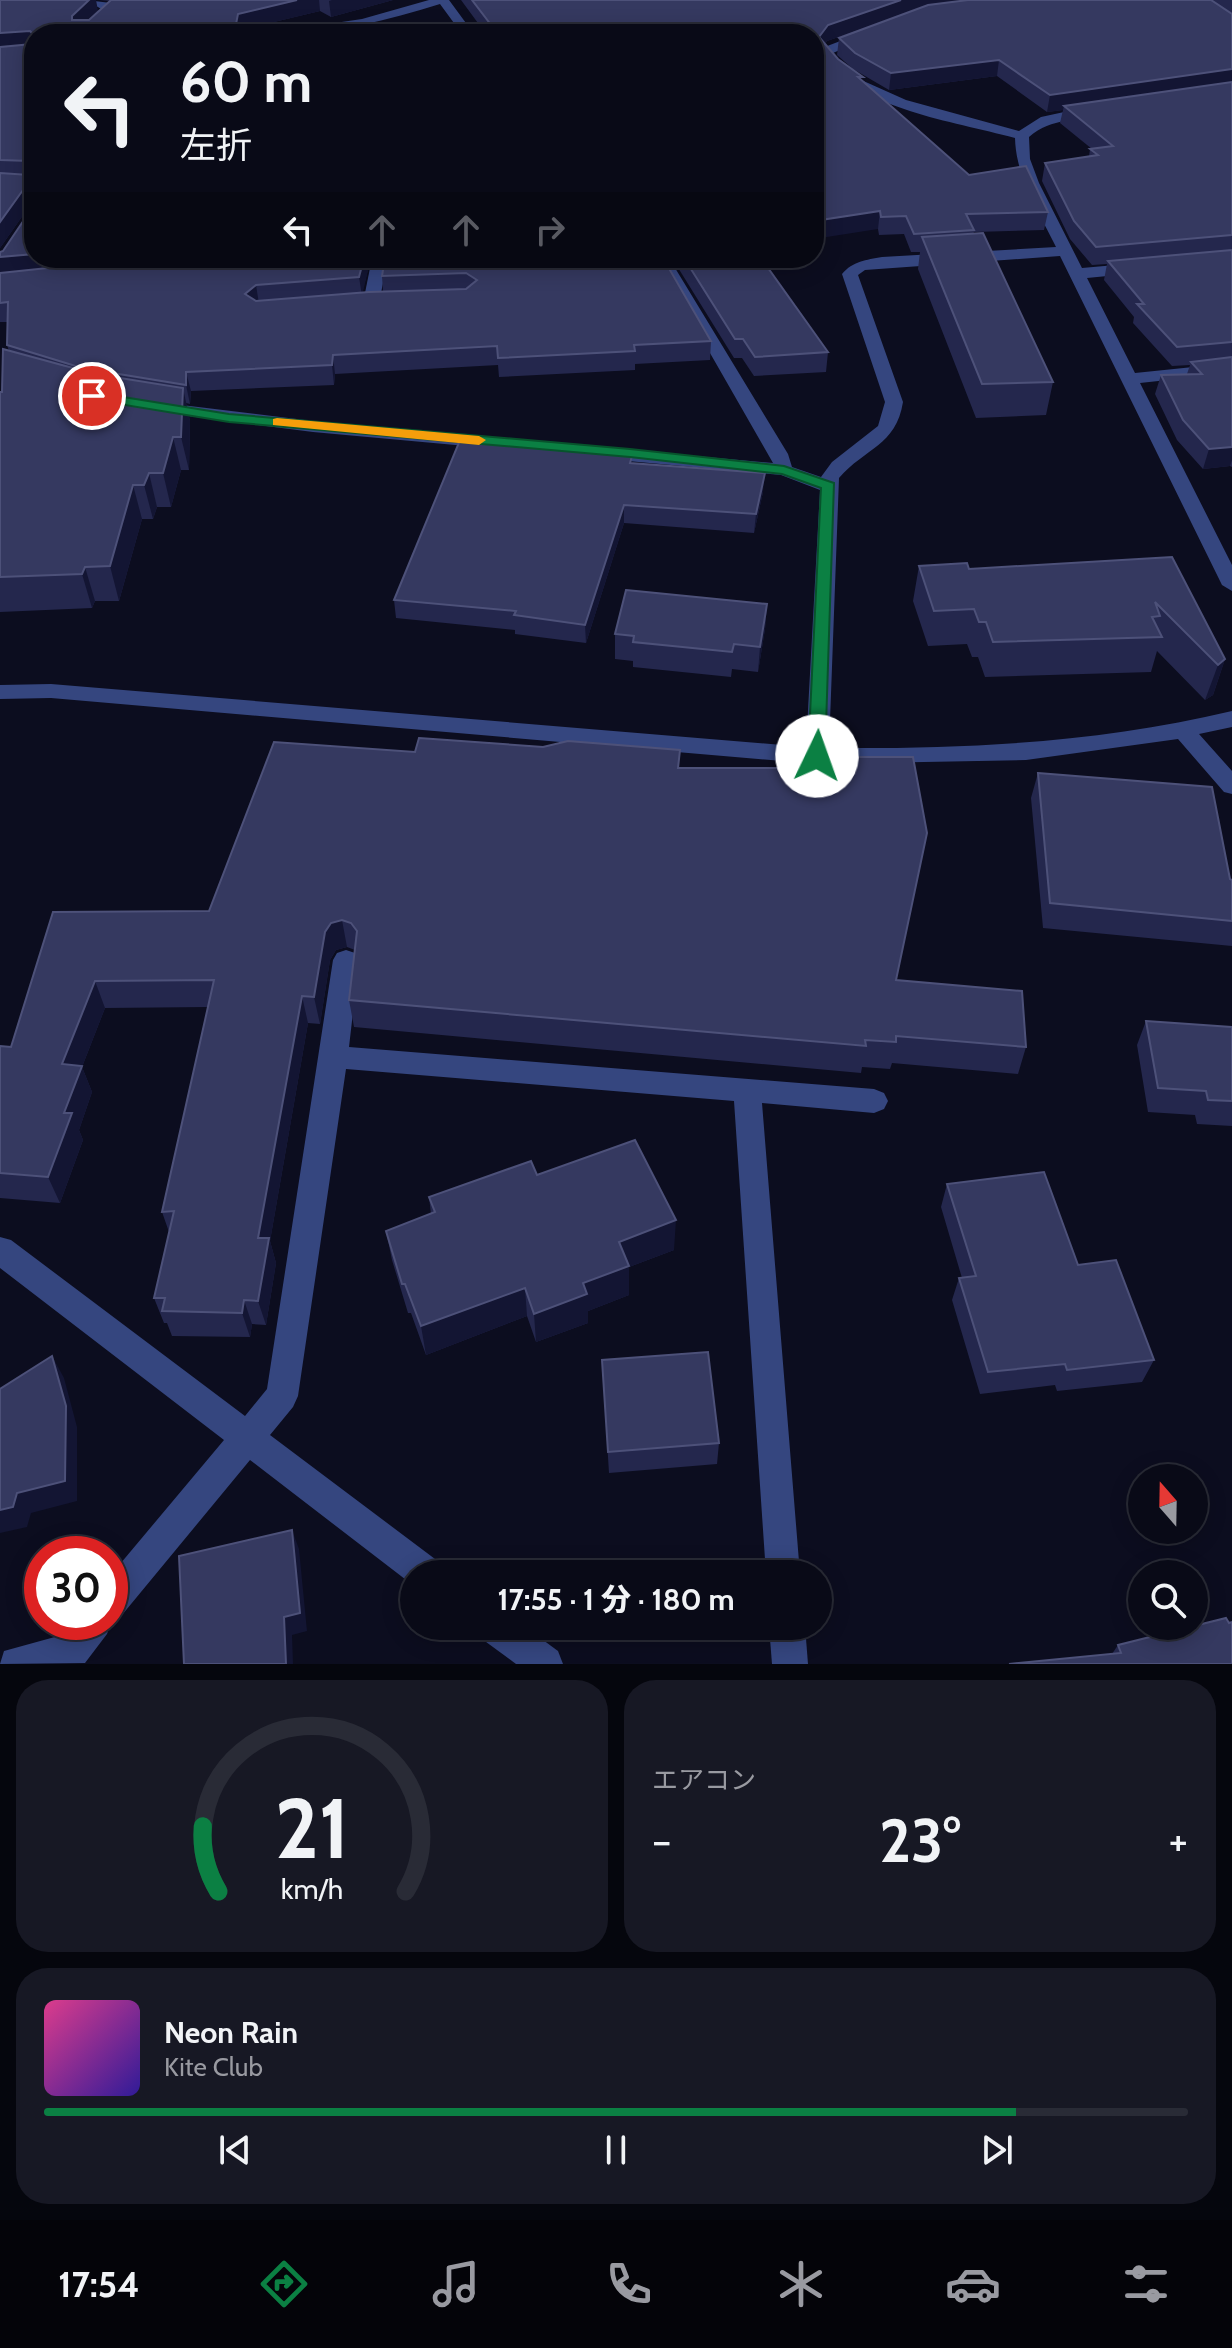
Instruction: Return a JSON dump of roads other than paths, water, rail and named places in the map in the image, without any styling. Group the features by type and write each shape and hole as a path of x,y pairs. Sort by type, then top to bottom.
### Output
{"street":[{"path":"92,0 107,6 109,11 95,24"},
{"path":"351,24 377,20 442,0 460,24"},
{"path":"824,51 876,32"},
{"path":"824,55 868,89 901,103 1022,136"},
{"path":"1022,136 1036,124 1057,116 1110,108"},
{"path":"1022,136 1023,159 1032,183 1232,585"},
{"path":"817,756 830,477 841,463 885,433 894,415 894,402 851,279 854,270 882,262 1066,251"},
{"path":"1075,274 1159,266"},
{"path":"372,303 378,268"},
{"path":"669,268 779,454 784,470"},
{"path":"1128,379 1232,368"},
{"path":"137,404 229,418 630,453 784,470 828,486"},
{"path":"0,692 51,691 817,756 928,757 1043,752 1184,732 1232,719"},
{"path":"1184,732 1232,786"},
{"path":"128,1581 282,1396 346,960"},
{"path":"334,1057 874,1101"},
{"path":"747,1091 782,1560"},
{"path":"0,1250 409,1560"},
{"path":"17,1664 72,1657 83,1640"},
{"path":"513,1640 545,1664"},
{"path":"788,1640 790,1664"}]}
